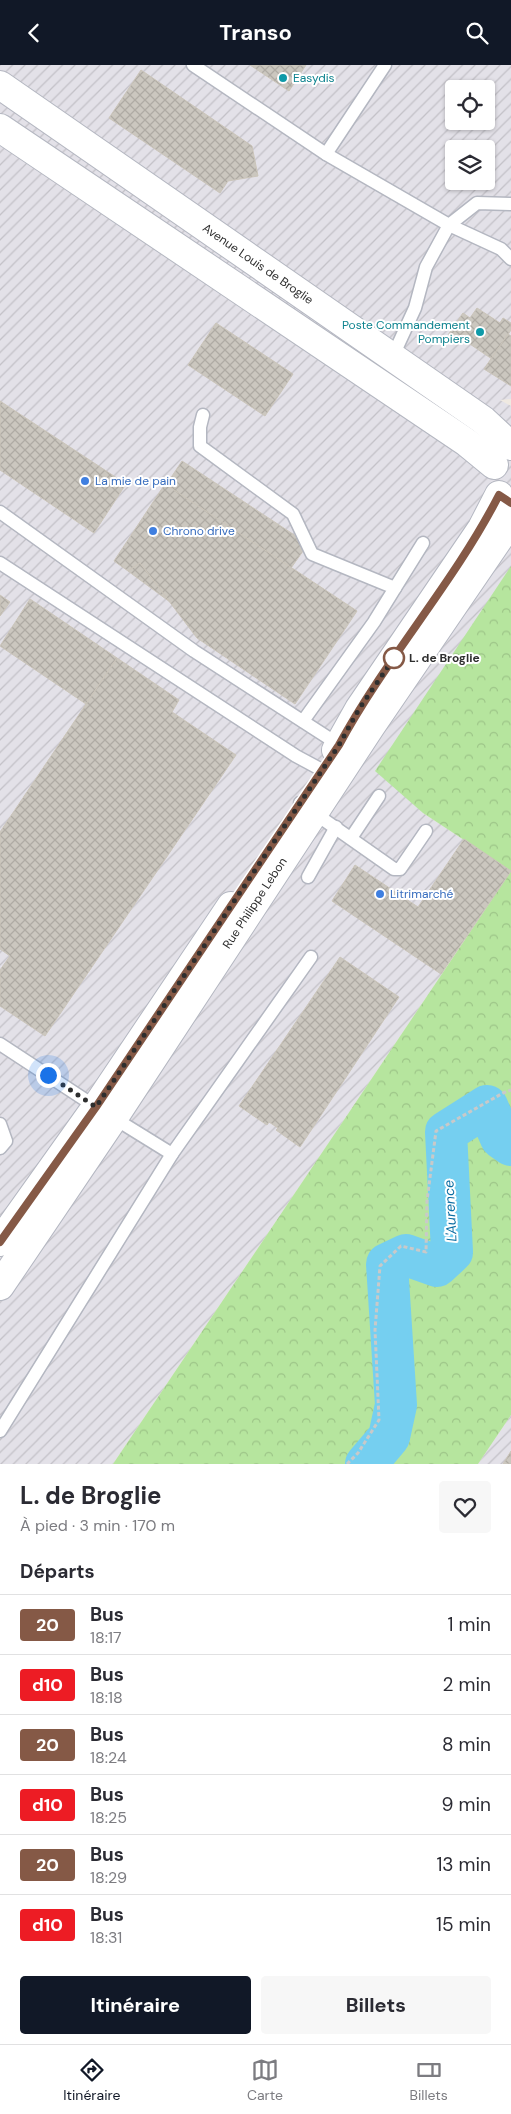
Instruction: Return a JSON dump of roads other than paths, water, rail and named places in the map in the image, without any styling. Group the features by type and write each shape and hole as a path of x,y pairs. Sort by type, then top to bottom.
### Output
{"street":[{"name":"Avenue Louis de Broglie","path":"0,85 482,420 505,453"},
{"path":"0,128 450,431 505,453 492,481 505,499"},
{"name":"Rue Philippe Lebon","path":"346,749 359,709 482,528 505,499"},
{"name":"Rue Philippe Lebon","path":"1,1282 105,1113 317,814 329,775 346,749 511,521"},
{"name":"Rue Philippe Lebon","path":"0,1242 105,1113"}],"lane":[{"path":"193,65 326,154 449,225 501,249 511,259"},
{"path":"326,154 385,65"},
{"path":"392,358 415,309 426,267 449,225 477,203 511,204"},
{"path":"203,415 200,427 200,446 293,514 312,554 395,588"},
{"path":"0,512 194,651 346,749"},
{"path":"303,721 374,621 423,543"},
{"path":"0,563 296,756 329,775"},
{"path":"351,838 379,796"},
{"path":"308,877 317,814 394,869 400,869 406,865 426,831"},
{"path":"0,1431 172,1154 311,957"},
{"path":"0,1043 105,1113 172,1154"},
{"path":"0,1124 6,1141 0,1149"}],"waterway":[{"name":"L'Aurence","path":"366,1464 389,1437 396,1405 387,1264 406,1255 437,1266 452,1252 446,1132 487,1106 501,1138 511,1145"}],"place":[{"name":"Easydis","path":"283,78"},
{"name":"Poste Commandement Pompiers","path":"480,332"},
{"name":"La mie de pain","path":"85,481"},
{"name":"Chrono drive","path":"153,531"},
{"name":"L. de Broglie","path":"394,658"},
{"name":"Litrimarché","path":"380,894"}]}
